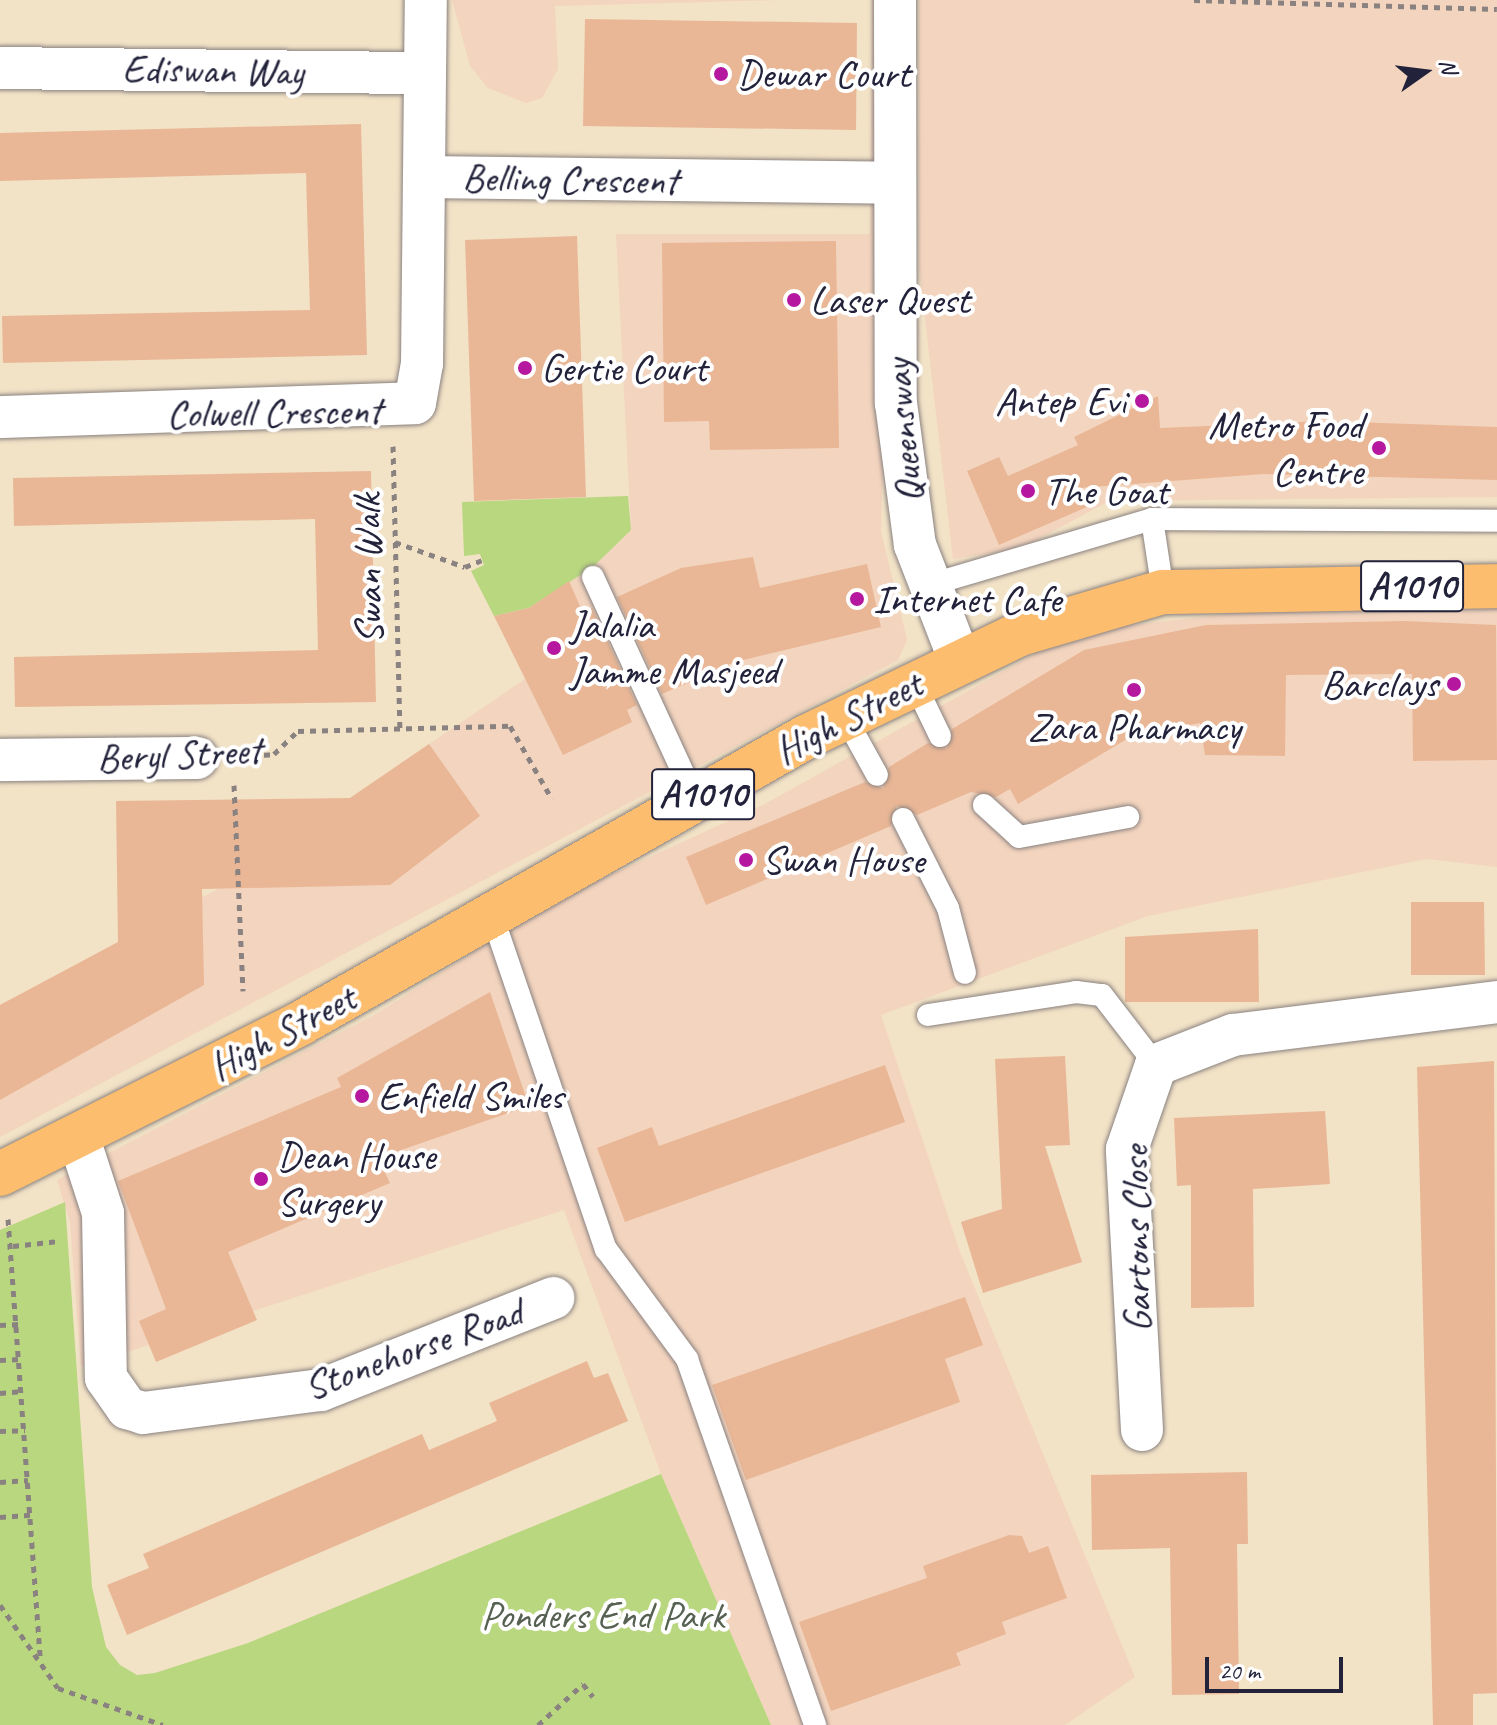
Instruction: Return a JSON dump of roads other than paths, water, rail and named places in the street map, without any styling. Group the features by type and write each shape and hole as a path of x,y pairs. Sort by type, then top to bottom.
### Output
{"main road":[{"name":"High Street","path":"3,1194 78,1136 493,918 695,799 845,717 914,682 1050,622 1163,592 1497,586"}],"street":[{"name":"Belling Crescent","path":"426,0 424,177 894,183"},
{"name":"Queensway","path":"895,0 896,403 926,586 960,661"},
{"name":"Ediswan Way","path":"0,68 425,73"},
{"name":"Colwell Crescent","path":"0,417 393,409 415,403 421,384 424,177"},
{"name":"Beryl Street","path":"0,760 215,757"},
{"path":"1156,1065 1233,1035 1497,1002"},
{"name":"Gartons Close","path":"1142,1430 1127,1149 1156,1065"},
{"name":"Stonehorse Road","path":"78,1136 95,1173 104,1225 106,1378 127,1408 143,1413 321,1390 553,1298"}],"lane":[{"path":"926,586 1152,519 1497,521"},
{"path":"1152,519 1163,592"},
{"path":"593,577 695,799"},
{"path":"914,682 940,736"},
{"path":"845,717 877,775"},
{"path":"984,805 1019,837 1128,817"},
{"path":"903,819 948,908 965,973"},
{"path":"493,918 606,1249 687,1359 815,1725"},
{"path":"928,1015 1076,992 1102,995 1156,1065"}],"place":[{"name":"Dewar Court","path":"721,74"},
{"name":"Laser Quest","path":"794,300"},
{"name":"Gertie Court","path":"525,368"},
{"name":"Antep Evi","path":"1142,401"},
{"name":"Metro Food Centre","path":"1379,448"},
{"name":"The Goat","path":"1028,491"},
{"name":"Internet Cafe","path":"857,599"},
{"name":"Jalalia Jamme Masjeed","path":"554,648"},
{"name":"Barclays","path":"1454,684"},
{"name":"Zara Pharmacy","path":"1134,690"},
{"name":"Swan House","path":"746,860"},
{"name":"Enfield Smiles","path":"362,1096"},
{"name":"Dean House Surgery","path":"261,1179"}],"park label":[{"name":"Ponders End Park","path":"603,1615"}]}
